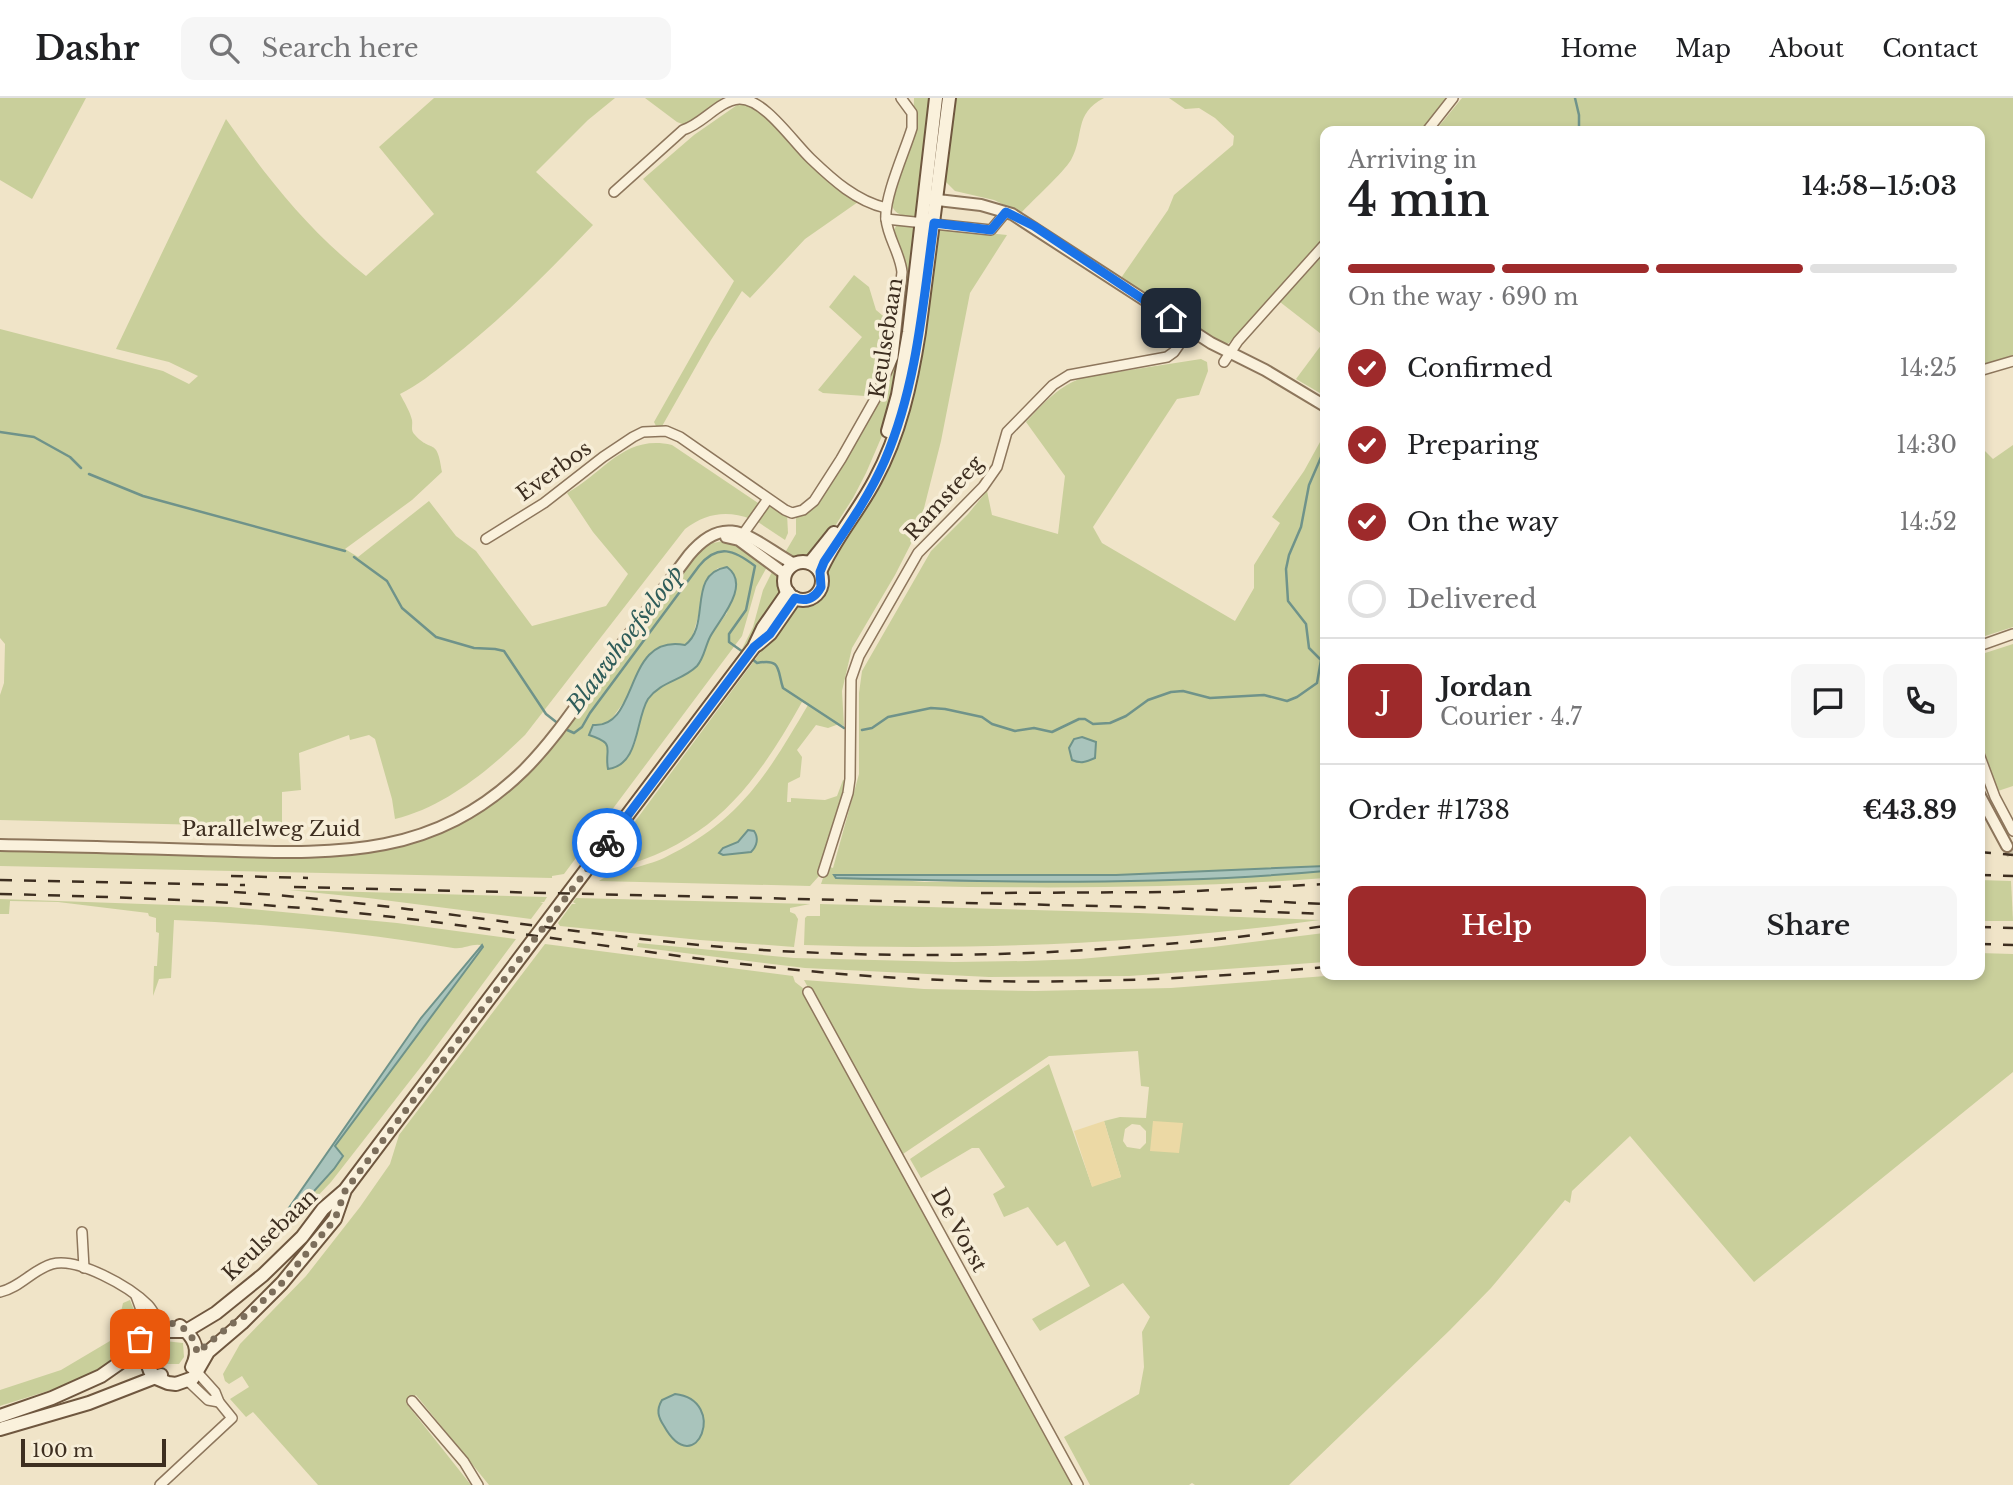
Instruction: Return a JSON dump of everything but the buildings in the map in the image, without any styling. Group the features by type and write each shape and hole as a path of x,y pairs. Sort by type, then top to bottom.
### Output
{"main road":[{"name":"Keulsebaan","path":"931,199 936,98"},
{"name":"Keulsebaan","path":"815,568 877,458 887,433 904,362 949,98"},
{"path":"815,568 822,581 818,593 808,600 791,595 784,580 790,569 815,568"},
{"name":"Keulsebaan","path":"183,1328 213,1308 221,1307 263,1275 302,1237 323,1209 345,1191 750,653 770,634 791,595"},
{"name":"Keulsebaan","path":"196,1366 282,1283 335,1219 345,1191"},
{"path":"0,1416 52,1398 101,1376 110,1375 141,1350 153,1330 183,1328 192,1338 196,1366 176,1384 158,1378 148,1367 141,1350"},
{"path":"0,1429 111,1395 119,1396 158,1378"}],"street":[{"path":"741,537 768,499 792,513 809,507 841,459 884,380 893,357 902,272 901,261 889,237 886,208 912,128 912,113 901,98"},
{"path":"1431,126 1453,98"},
{"path":"614,192 673,137 728,102 750,99 763,107 813,161 853,195 886,208"},
{"path":"931,199 981,205 1006,212 1034,226 1189,329 1227,358 1265,370 1320,402"},
{"path":"886,219 991,230 1006,212"},
{"path":"1227,358 1320,250"},
{"name":"Ramsteeg","path":"823,872 850,779 851,679 859,656 918,553 983,487 997,467 1007,432 1053,385 1069,375 1167,357 1174,352 1189,329"},
{"path":"1985,369 2013,361"},
{"name":"Everbos","path":"486,539 544,503 603,457 642,432 666,431 680,437 768,499"},
{"name":"Parallelweg Zuid","path":"0,845 309,852 356,850 391,844 451,821 490,798 524,770 561,726 703,540 721,537 754,538 790,569"},
{"path":"1985,644 2013,634"},
{"path":"1985,770 2013,831"},
{"path":"1985,805 2007,846"},
{"name":"De Vorst","path":"808,992 1078,1485"},
{"path":"82,1232 85,1268"},
{"path":"0,1292 21,1284 33,1273 61,1262 85,1268 124,1285 149,1306 153,1330"},
{"path":"160,1485 232,1418 219,1402 208,1400 196,1366"},
{"path":"412,1401 464,1462 478,1485"}],"green space":[{"path":"0,98 86,98 32,199 0,180"},
{"path":"434,98 615,98 588,120 536,172 593,225 487,329 431,374 400,394 411,417 413,433 436,449 442,472 412,500 345,549 358,557 429,501 456,536 476,551 532,626 606,606 628,574 593,532 567,493 627,450 655,443 672,445 761,505 751,519 725,514 709,516 685,529 525,735 465,786 431,806 395,819 375,739 369,735 350,740 349,735 299,753 301,790 282,792 282,827 0,820 0,695 4,683 5,644 0,638 0,329 163,371 189,384 198,376 169,362 116,349 226,119 290,203 326,241 366,276 434,214 379,147"},
{"path":"645,98 722,98 685,125"},
{"path":"914,98 933,98 919,217 899,214 892,205 913,132"},
{"path":"953,98 1104,98 1094,104 1084,118 1071,160 1021,213 994,200 955,191 944,180"},
{"path":"1169,98 1450,98 1426,126 1320,126 1320,243 1229,343 1223,345 1121,278 1168,210 1174,195 1233,145 1234,136 1215,118 1199,108 1185,109"},
{"path":"1462,98 2013,98 2013,355 1985,364 1985,126 1439,126"},
{"path":"740,103 758,110 771,120 808,163 858,202 805,239 750,298 742,291 661,428 654,422 734,281 643,179 694,135"},
{"path":"897,224 918,224 906,334 888,422 853,498 828,537 813,555 794,559 783,556 796,534 796,515 811,510 830,485 855,443 898,347 906,280 905,264 893,232"},
{"path":"940,228 1007,235 970,293 941,441 919,528 852,648 842,691 844,726 839,724 828,728 816,725 797,750 802,757 800,777 788,783 787,802 791,802 791,798 825,800 837,796 843,780 848,782 819,876 810,886 599,881 664,858 690,844 732,812 779,753 808,705 802,702 764,764 744,789 698,832 638,862 601,872 599,870 788,615 798,608 818,601 826,592 826,569 856,519 913,383 925,336"},
{"path":"1320,258 1320,333 1280,302"},
{"path":"854,275 869,287 876,310 888,320 882,349 865,396 823,393 818,390 862,337 829,307"},
{"path":"1320,347 1320,393 1296,379"},
{"path":"1201,359 1207,362 1208,371 1199,395 1177,399 1093,527 1102,543 1235,621 1254,588 1254,565 1280,523 1272,517 1304,471 1320,442 1320,866 1116,875 834,875 925,882 1238,877 1320,871 1320,878 1136,887 821,884 827,866 833,868 859,774 859,693 862,671 931,551 987,491 992,515 1058,534 1065,476 1026,422 1060,390 1085,377"},
{"path":"2013,445 2013,627 1985,636 1985,451 1993,459"},
{"path":"770,506 787,514 788,533 785,540 758,522"},
{"path":"723,541 745,548 768,565 756,587 742,636 564,874 552,878 0,866 0,849 346,856 401,846 454,825 478,811 524,776 692,558 708,544","holes":["727,567 732,570 727,613 710,637 698,665 660,685 648,699 640,717 635,744 607,765 608,745 593,725 608,724 626,699 692,638 710,575 718,568"]},
{"path":"773,570 779,579 780,589 776,600 763,623 741,651 753,627 763,590"},
{"path":"2013,644 2013,786 1998,791 1985,753 1985,653"},
{"path":"1985,880 2011,881 2013,921 1985,921"},
{"path":"289,890 547,897 544,902 540,902 543,903 531,919"},
{"path":"576,898 810,904 790,908 790,912 798,919 794,947 560,926 558,923 572,904 576,904 573,902"},
{"path":"0,899 230,907 397,923 516,939 331,1182 273,1243 270,1240 326,1179 342,1154 335,1146 483,946 453,948 384,937 174,920 171,978 159,979 153,996 159,933 156,932 156,918 148,913 58,902 10,901 9,914 0,914"},
{"path":"820,904 1320,920 1129,940 935,947 804,945 805,918 820,916"},
{"path":"1320,934 1320,962 1129,976 989,977 805,968 637,947 638,943 794,958 954,962 1080,959 1213,947"},
{"path":"545,944 793,976 795,982 804,989 1073,1485 489,1485 416,1395 406,1403 471,1485 318,1485 253,1412 246,1417 230,1399 249,1387 242,1376 229,1384 223,1374 240,1344 306,1276 360,1207 390,1164 399,1135"},
{"path":"1985,953 2013,954 2013,1072 1754,1282 1630,1136 1572,1191 1570,1203 1565,1200 1491,1288 1450,1330 1289,1485 1090,1485 1064,1437 1139,1394 1144,1367 1142,1332 1150,1317 1123,1283 1040,1331 1032,1319 1090,1286 1065,1241 1057,1246 1028,1207 1004,1217 993,1194 1005,1187 979,1148 972,1148 921,1178 910,1159 1049,1064 1092,1186 1121,1177 1104,1121 1120,1117 1146,1118 1149,1087 1141,1086 1138,1051 1049,1056 900,1156 804,980 924,989 1035,991 1171,988 1320,976 1320,980 1985,980","holes":["1132,1124 1140,1125 1146,1131 1146,1143 1140,1149 1127,1147 1123,1141 1125,1129"]},
{"path":"130,1300 141,1328 137,1341 126,1354 111,1365 74,1382 0,1406 0,1390 61,1370 115,1338 123,1303"},
{"path":"165,1341 183,1343 184,1357 179,1364 157,1364 157,1349"}],"sand":[{"path":"1104,1121 1121,1177 1092,1187 1074,1131"},
{"path":"1153,1121 1183,1123 1179,1153 1150,1151"}],"water":[{"path":"727,567 734,574 735,593 710,637 699,663 691,671 653,693 644,708 631,751 618,766 608,769 606,744 589,735 593,725 608,722 618,712 641,666 651,653 665,645 685,645 693,636 707,579"},
{"path":"1082,737 1096,742 1095,758 1078,762 1072,760 1069,748 1074,739"},
{"path":"748,830 754,831 757,839 751,852 723,855 719,853 723,848 738,842"},
{"path":"1320,866 1320,871 1140,881 956,881 836,878 834,875 1116,875"},
{"path":"482,945 335,1146 343,1156 334,1169 270,1240 268,1238 421,1018"},
{"path":"675,1394 691,1399 701,1410 704,1422 702,1434 696,1443 687,1446 676,1441 659,1416 662,1400"}],"waterway":[{"name":"Blauwhoefseloop","path":"1575,98 1579,126"},
{"name":"Blauwhoefseloop","path":"0,432 34,437 70,457 81,468"},
{"name":"Blauwhoefseloop","path":"1320,460 1309,485 1301,527 1286,569 1288,601 1306,624 1309,648 1320,659"},
{"name":"Blauwhoefseloop","path":"89,474 143,496 345,551"},
{"name":"Blauwhoefseloop","path":"565,729 574,733 582,727 699,566 713,554 720,552 733,553 755,566 746,610 729,634 729,642 743,652"},
{"name":"Blauwhoefseloop","path":"354,557 387,581 402,608 436,637 474,648 504,651 546,714 560,725"},
{"name":"Blauwhoefseloop","path":"751,658 757,663 775,664 783,688 844,728"},
{"name":"Blauwhoefseloop","path":"862,730 872,728 888,717 931,708 982,717 992,724 1015,731 1034,728 1052,732 1079,719 1093,724 1110,723 1126,716 1148,700 1171,692 1183,691 1210,698 1264,695 1287,701 1317,683 1320,666"}],"tunnel":[{"path":"2007,846 2013,857"}],"railway":[{"path":"1985,853 2013,855"},
{"path":"1985,875 2013,876"},
{"path":"231,876 308,878"},
{"path":"0,880 245,885"},
{"path":"981,893 1177,892 1320,884"},
{"path":"294,887 1320,914"},
{"path":"234,892 351,902 699,945 856,954 1012,954 1091,950 1320,927"},
{"path":"0,894 197,901 344,912 761,966 884,977 1104,981 1320,967"},
{"path":"1260,901 1320,904"},
{"path":"1985,927 2013,928"},
{"path":"1985,944 2013,945"}],"way so far":[{"path":"140,1339 148,1329 168,1322 189,1333 197,1353 237,1320 249,1314 282,1283 335,1219 345,1191 607,843"}],"route":[{"path":"607,843 754,647 770,634 795,598 808,600 818,593 824,562 857,513 876,478 901,416 914,365 934,223 991,230 1006,212 1012,214 1171,318"}]}
